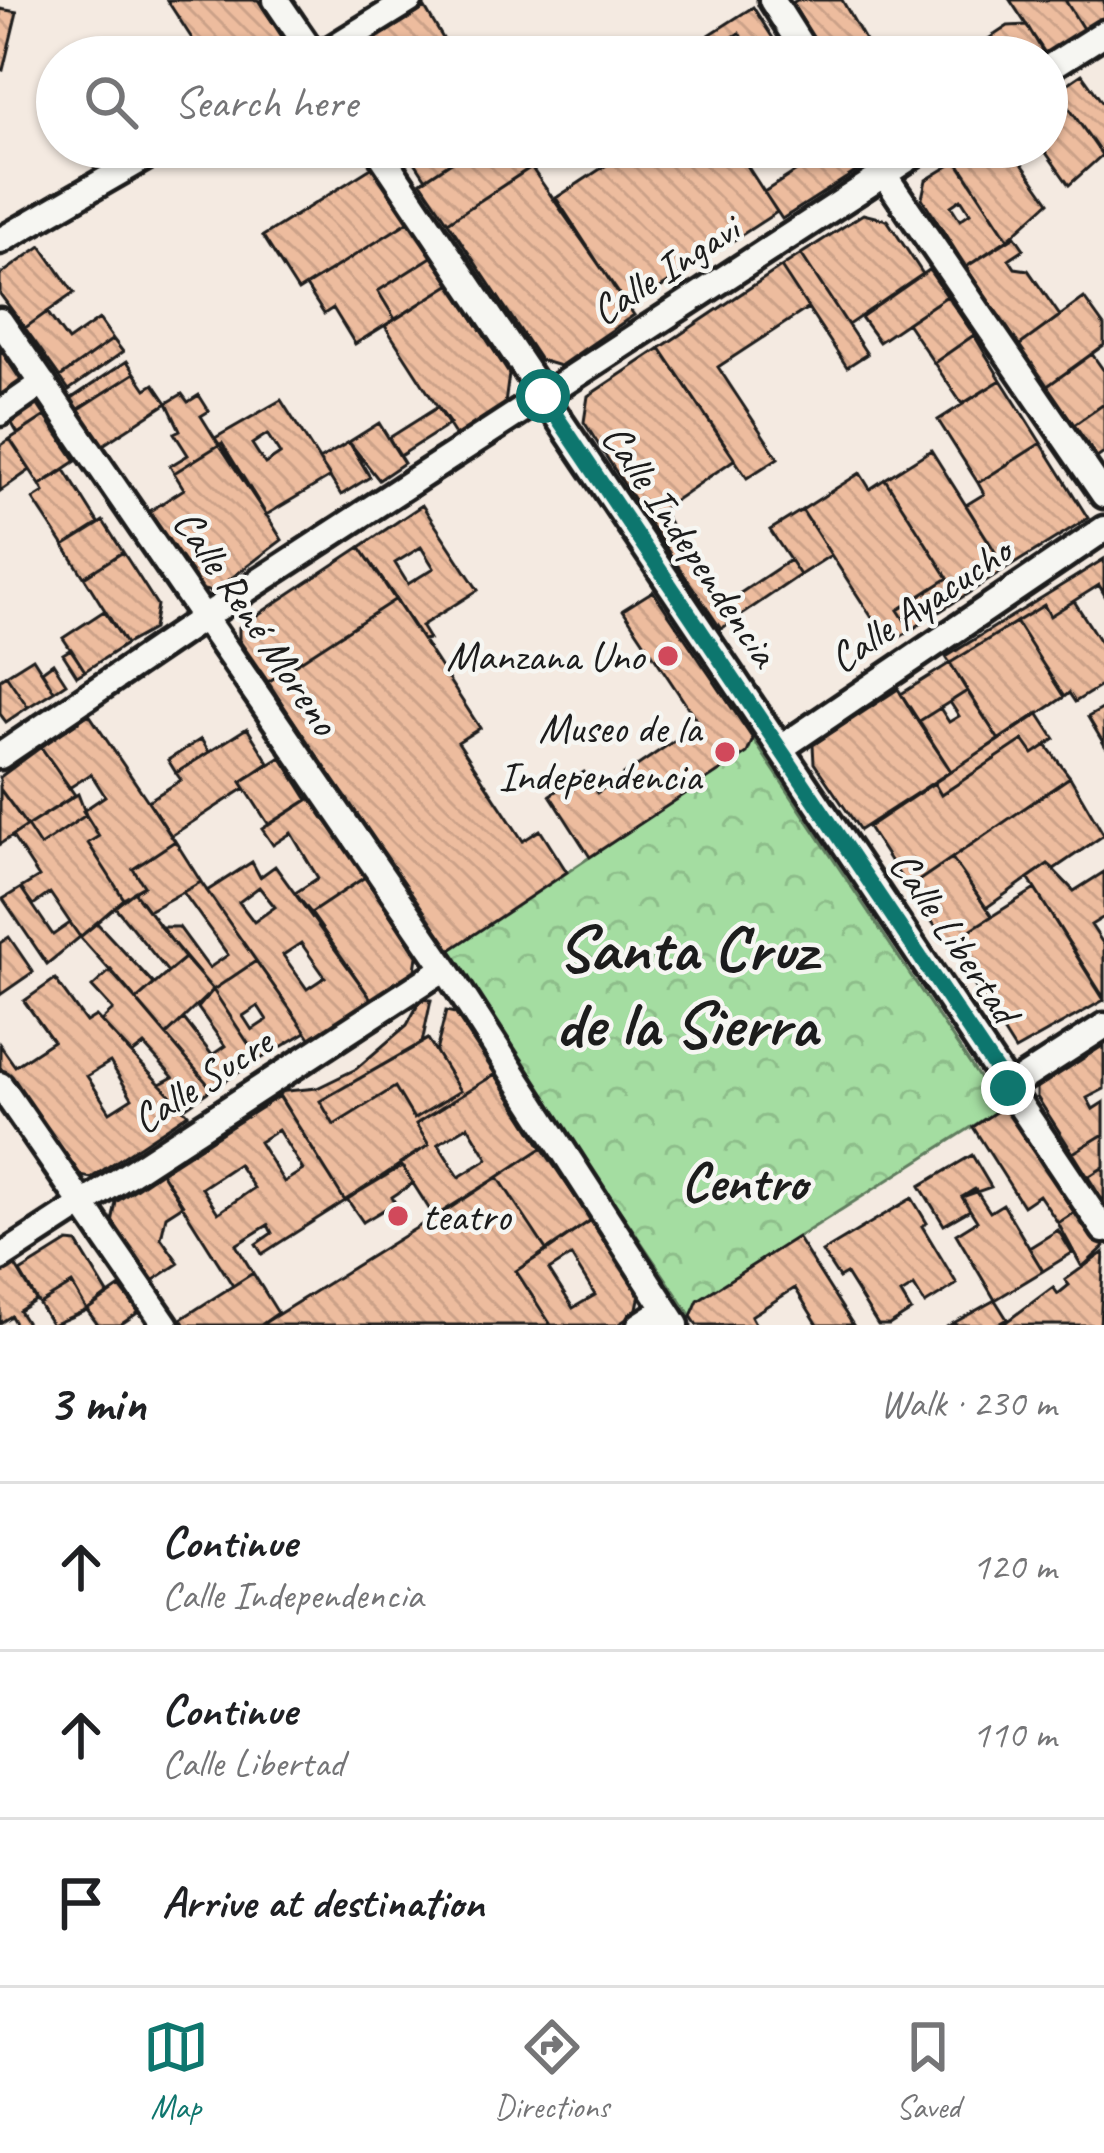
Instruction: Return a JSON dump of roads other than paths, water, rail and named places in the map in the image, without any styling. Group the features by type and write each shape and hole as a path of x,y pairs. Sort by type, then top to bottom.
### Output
{"street":[{"path":"276,0 302,36"},
{"path":"351,36 410,0"},
{"path":"772,0 795,36"},
{"path":"1068,56 1104,33"},
{"path":"0,242 127,168"},
{"name":"Calle Independencia","path":"390,168 781,748"},
{"path":"879,168 1104,495"},
{"name":"Calle Ingavi","path":"0,756 206,616 894,168"},
{"name":"Calle René Moreno","path":"0,321 445,968 670,1317"},
{"path":"2,420 44,383"},
{"name":"Calle Ayacucho","path":"781,748 1104,529"},
{"name":"Calle Libertad","path":"781,748 1104,1230"},
{"name":"Calle Sucre","path":"0,1258 445,968"},
{"path":"1008,1088 1104,1026"},
{"path":"0,1085 166,1325"},
{"path":"640,1325 670,1317"}],"place":[{"name":"Manzana Uno","path":"668,656"},
{"name":"Museo de la Independencia","path":"725,752"},
{"name":"teatro","path":"398,1216"}],"district":[{"name":"Santa Cruz de la Sierra","path":"686,986"},
{"name":"Centro","path":"744,1182"}]}
